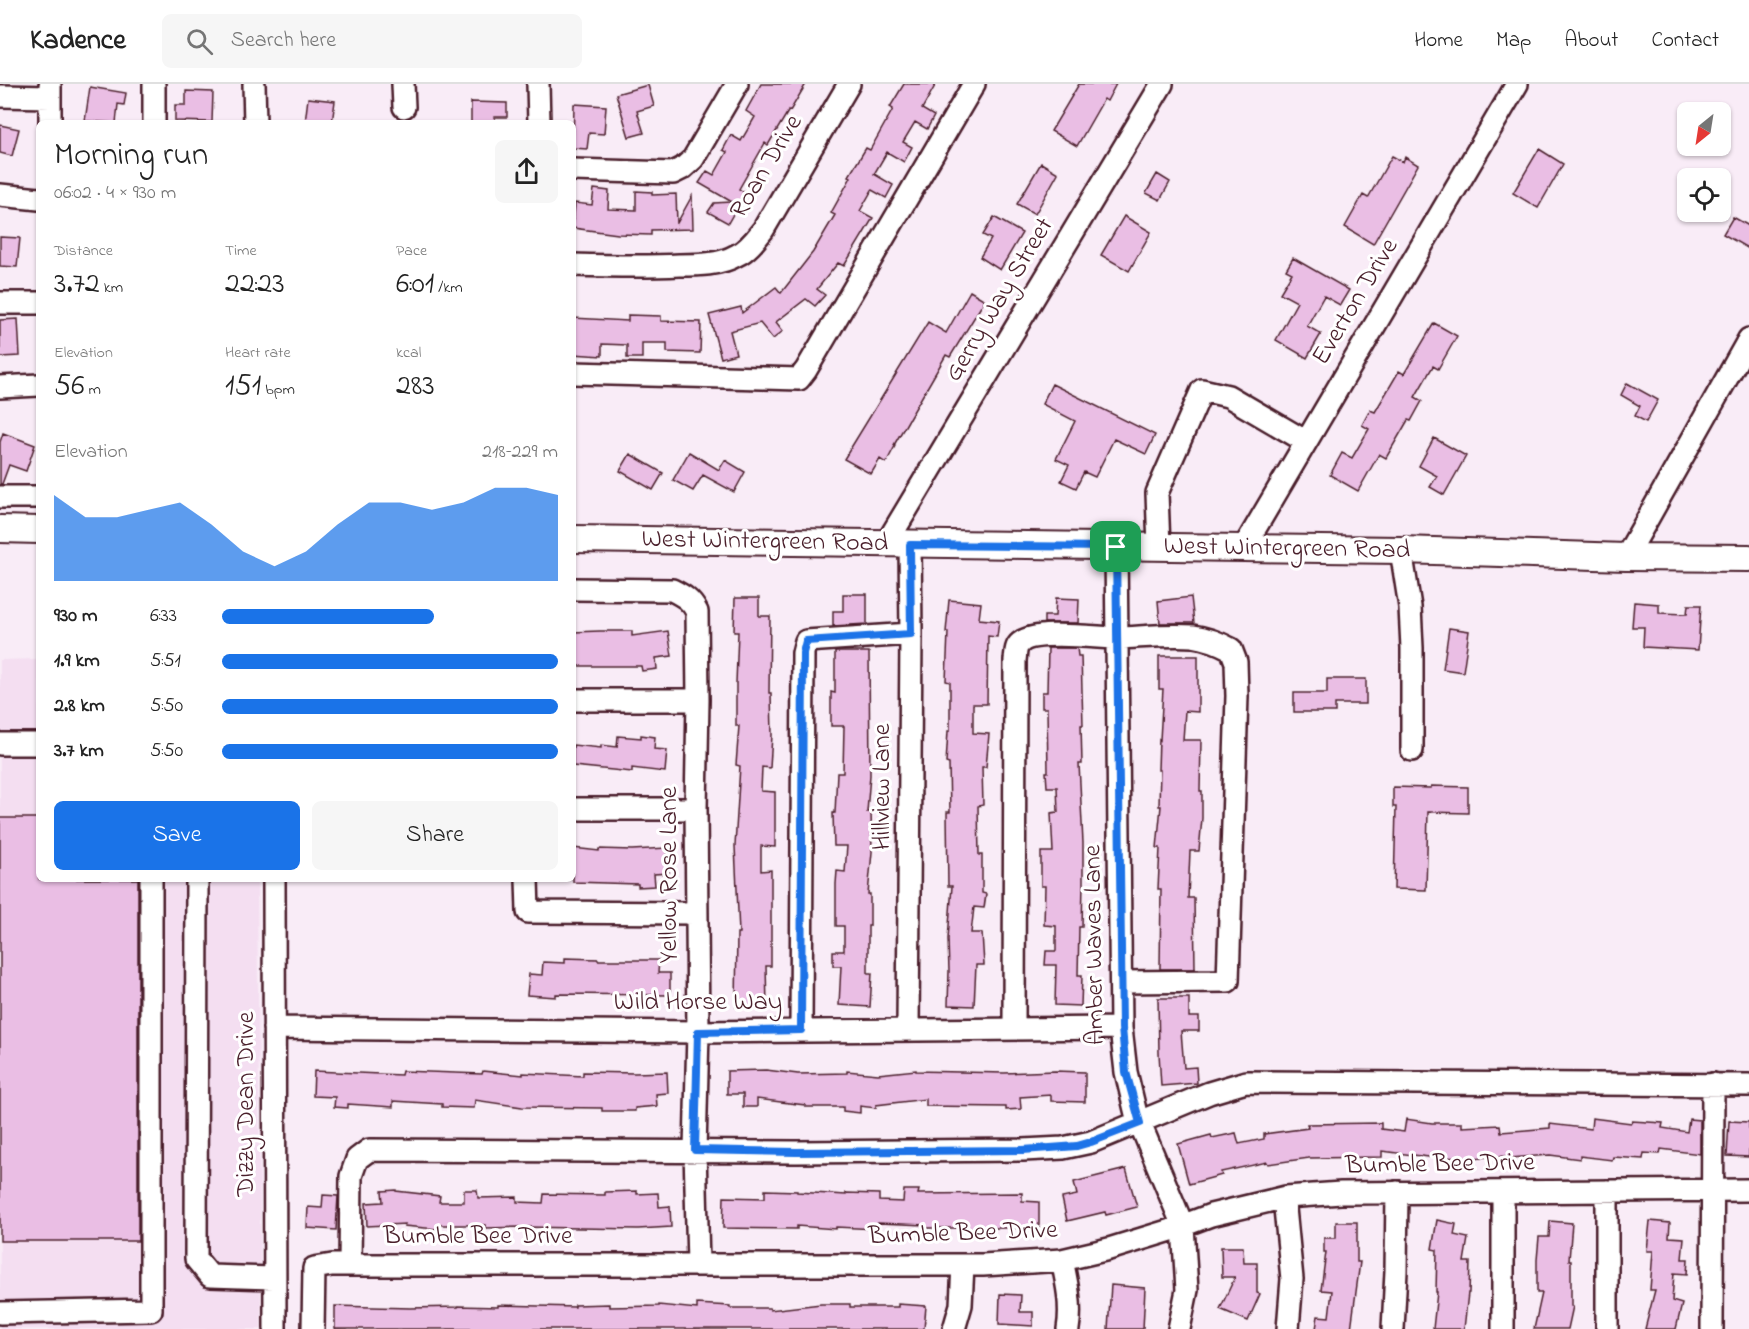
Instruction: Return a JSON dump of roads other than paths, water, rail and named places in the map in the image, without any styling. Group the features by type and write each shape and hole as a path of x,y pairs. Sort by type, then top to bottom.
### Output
{"main road":[{"path":"0,529 36,530"},
{"name":"West Wintergreen Road","path":"576,539 1401,550 1749,558"}],"street":[{"path":"154,84 154,120"},
{"path":"254,84 255,120"},
{"path":"403,84 404,107"},
{"path":"538,84 539,120"},
{"path":"576,170 673,173 683,168 693,159 736,84"},
{"name":"Roan Drive","path":"576,265 650,267 702,264 720,262 738,255 752,244 763,230 849,84"},
{"path":"576,373 799,380 974,84"},
{"name":"Gerry Way Street","path":"898,544 1162,84"},
{"name":"Everton Drive","path":"1243,549 1517,84"},
{"path":"0,96 50,90 50,120"},
{"path":"0,195 36,199"},
{"path":"0,303 36,303"},
{"path":"1626,556 1749,339"},
{"path":"0,387 36,386"},
{"path":"1159,548 1157,493 1202,390 1228,396 1305,441"},
{"path":"0,497 36,497"},
{"name":"Hillview Lane","path":"898,544 911,634 908,1029"},
{"name":"Amber Waves Lane","path":"1116,547 1122,1028 1126,1072 1140,1123 1183,1226 1187,1290 1179,1329"},
{"path":"1401,550 1410,617 1412,750"},
{"name":"Yellow Rose Lane","path":"576,588 672,590 687,597 697,612 698,1032 695,1150 698,1264"},
{"path":"801,1030 803,653 806,641 911,634"},
{"path":"1014,1028 1016,649 1020,642 1033,637 1191,636 1216,640 1231,649 1236,662 1237,696 1228,981 1121,982"},
{"path":"576,700 698,700"},
{"path":"0,744 36,744"},
{"path":"576,808 696,809"},
{"path":"0,1313 150,1310 152,882"},
{"path":"197,882 196,1259 210,1276 274,1278"},
{"name":"Dizzy Dean Drive","path":"274,882 274,1329"},
{"path":"527,882 528,912 697,913"},
{"name":"Wild Horse Way","path":"274,1028 698,1032 1122,1028"},
{"path":"350,1265 351,1176 357,1159 369,1150 796,1152 1023,1150 1077,1146 1091,1142 1209,1093 1246,1082 1749,1085"},
{"path":"1712,1329 1713,1084"},
{"name":"Bumble Bee Drive","path":"314,1329 314,1269 332,1265 982,1265 1062,1260 1109,1249 1211,1215 1284,1198 1341,1193 1397,1192 1749,1190"},
{"path":"1607,1191 1607,1329"},
{"path":"1394,1329 1397,1192"},
{"path":"1503,1192 1503,1329"},
{"path":"1284,1198 1292,1279 1288,1329"},
{"path":"1062,1260 1068,1287 1070,1318 1068,1329"},
{"path":"954,1329 961,1305 963,1265"}]}
